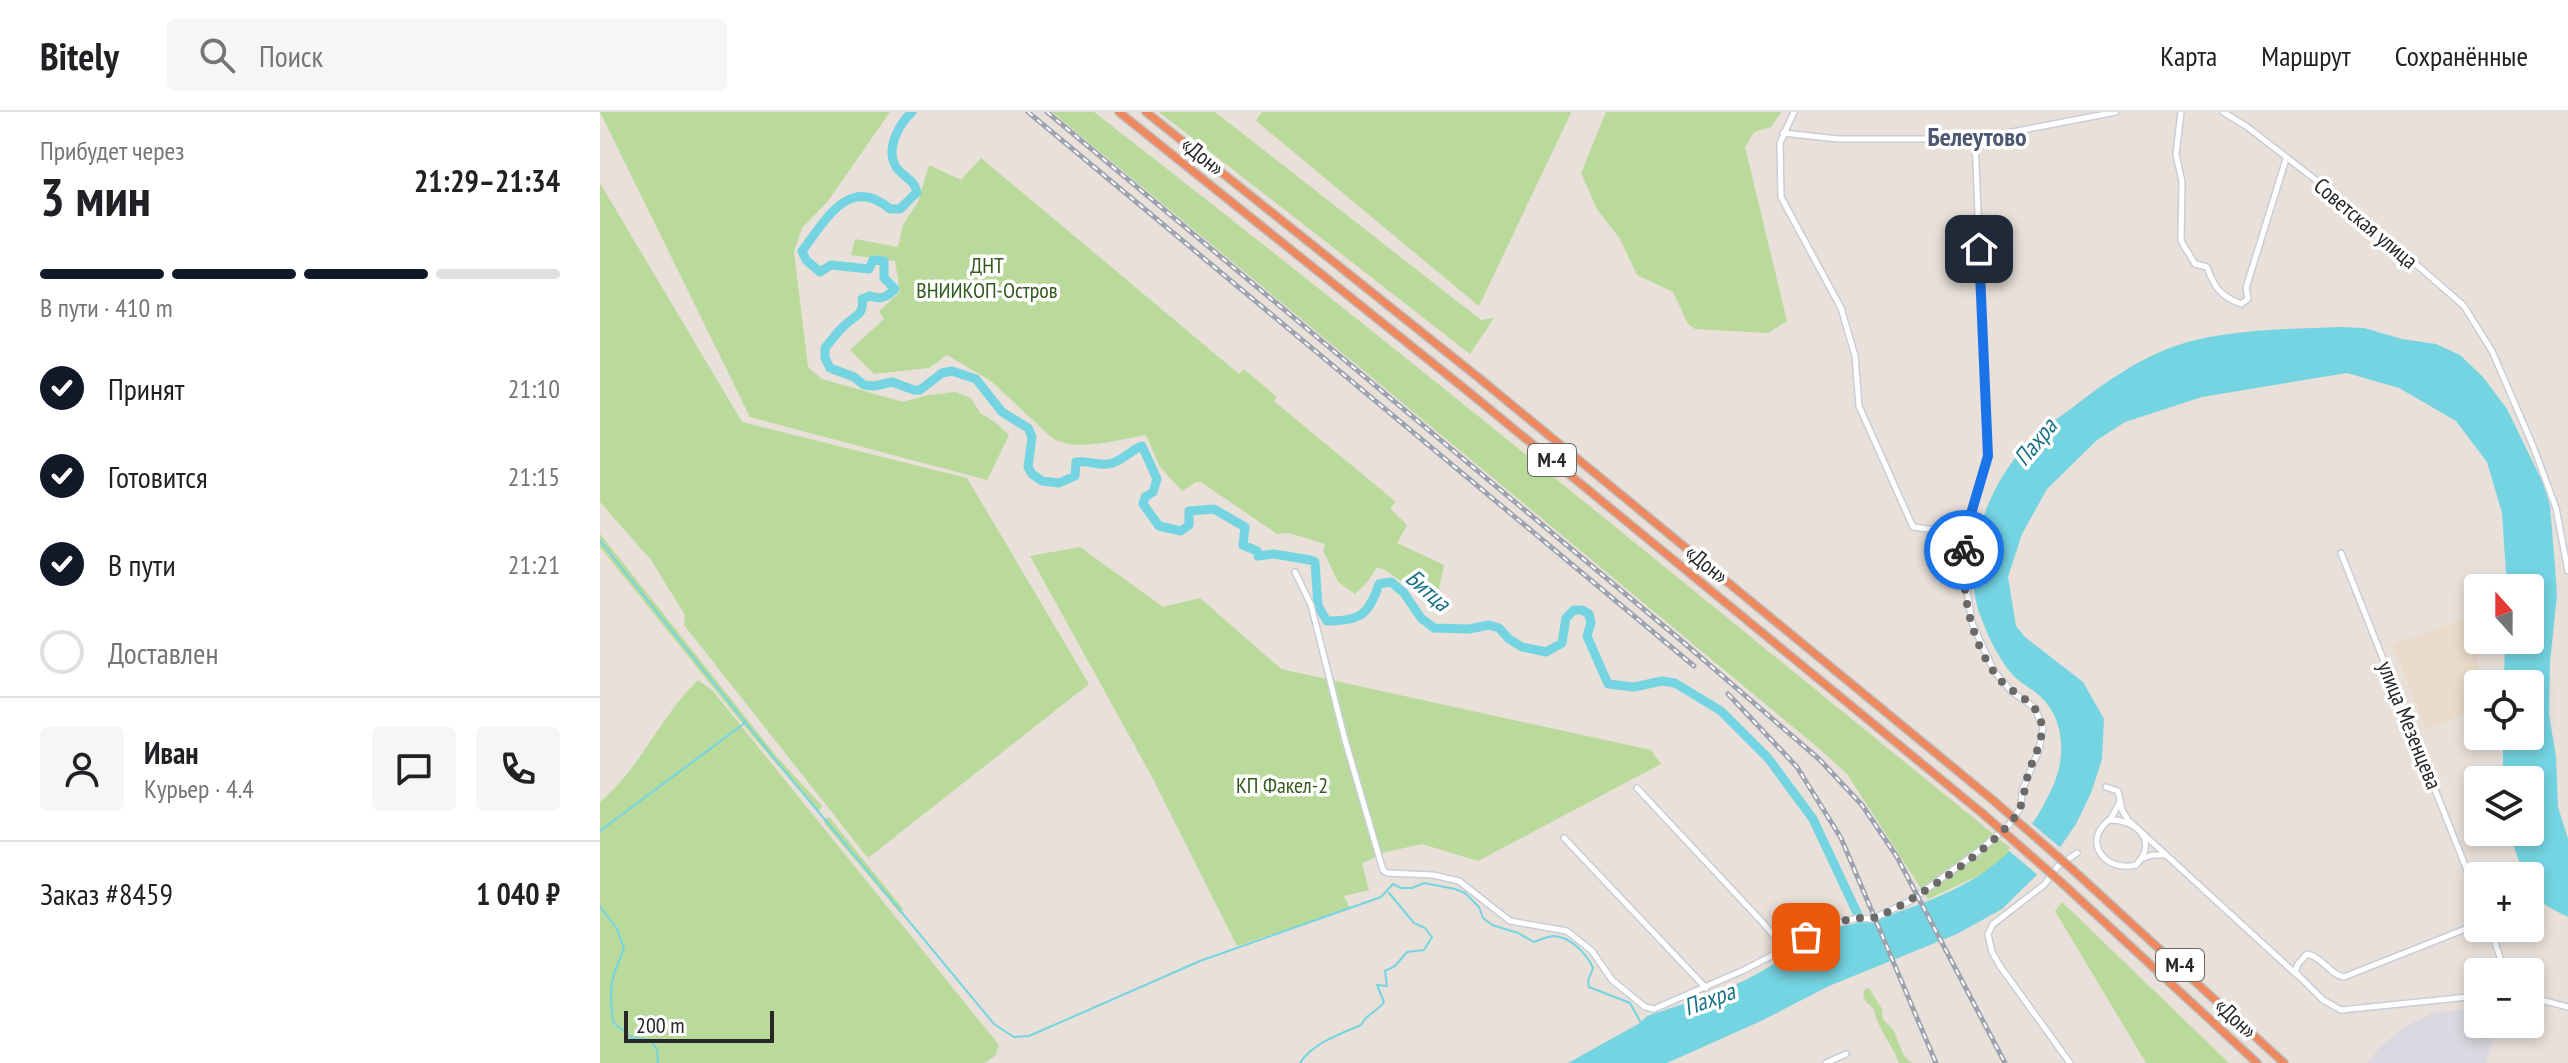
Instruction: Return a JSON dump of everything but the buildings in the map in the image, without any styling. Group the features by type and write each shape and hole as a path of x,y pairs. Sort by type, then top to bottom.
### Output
{"highway":[{"name":"«Дон»","path":"1119,112 1470,393 1982,813 2257,1063"},
{"name":"«Дон»","path":"1146,112 1479,378 1994,801 2284,1063"}],"street":[{"path":"1794,112 1783,133 1779,164 1781,197 1841,308 1855,356 1859,406 1913,527 1965,534"},
{"path":"1783,133 1838,139 1975,139 2116,112"},
{"path":"2181,112 2176,154 2182,182 2181,241 2195,264 2207,267 2213,284 2223,298 2241,304 2248,299 2246,288 2286,158"},
{"name":"Советская улица","path":"2223,112 2246,126 2347,204 2464,306 2492,351 2556,508 2568,571"},
{"path":"1295,572 1311,605 1345,740 1383,870 1387,873 1433,875 1459,881 1510,921 1567,931 1592,951 1612,980 1645,1007 1654,1009 1706,988 1829,926 1857,918 1872,919 1909,902 2008,826 2021,807 2022,791 2039,750 2043,728 2035,708 2011,691 1994,671 1972,623 1963,565 1965,534 1988,456 1975,139"},
{"name":"улица Мезенцева","path":"2341,553 2464,863"},
{"path":"2106,787 2118,791 2128,820 2137,829 2323,1000 2341,1010 2464,997"},
{"path":"1637,788 1784,948"},
{"path":"2120,802 2109,820 2100,827 2096,838 2105,860 2130,867 2152,855 2167,856"},
{"path":"2109,820 2124,820 2137,829 2146,848 2143,858"},
{"path":"1564,838 1706,988"},
{"path":"2070,1063 2000,966 1992,952 1988,934 1993,924 2044,885 2058,866 2077,853"},
{"path":"2298,976 2295,968 2307,954 2316,956 2344,977 2464,930"},
{"path":"2544,1001 2568,1007"},
{"path":"1826,1063 1846,1054"}],"shaded area":[{"path":"2464,619 2464,654 2478,654 2478,670 2464,670 2464,714 2426,729 2393,645"},
{"path":"2464,1009 2464,1038 2493,1038 2486,1063 2368,1063 2379,1048 2404,1027 2433,1013"}],"green space":[{"path":"600,112 890,112 828,201 802,228 794,252 808,367 822,379 903,402 955,392 971,398 980,413 1009,435 987,480 750,417"},
{"path":"1052,112 1094,112 1441,386 2013,850 1989,871 1928,899 1847,774 1822,751"},
{"path":"1159,112 1215,112 1481,320 1494,318 1470,354"},
{"path":"1262,112 1571,113 1479,306 1256,121"},
{"path":"1606,112 1781,112 1771,127 1754,132 1745,147 1787,321 1768,333 1695,329 1688,324 1673,292 1637,275 1620,239 1597,209 1581,173"},
{"name":"ДНТ ВНИИКОП-Остров","path":"981,158 1239,374 1244,369 1277,397 1274,401 1396,502 1390,508 1407,525 1397,543 1444,565 1435,606 1377,567 1355,594 1338,582 1323,550 1325,544 1289,533 1277,534 1201,482 1182,491 1160,467 1146,435 1086,445 1052,438 991,381 947,355 929,368 874,374 850,350 884,319 879,311 900,292 895,261 851,255 855,239 898,247 903,225 918,202 929,165 961,180"},
{"path":"600,183 742,422 967,478 1089,684 868,858 684,625 685,615 651,560 600,502"},
{"path":"600,534 777,757 822,806 818,812 600,547"},
{"name":"КП Факел-2","path":"1080,547 1163,607 1200,598 1281,669 1651,750 1661,764 1478,861 1422,844 1377,854 1362,863 1369,890 1344,896 1350,909 1237,946 1152,777 1030,556"},
{"path":"698,680 713,691 999,1045 995,1056 984,1063 600,1063 600,802 627,774 672,709"},
{"path":"829,817 903,909 901,914 825,824 824,819"},
{"path":"2062,902 2229,1063 2146,1063 2055,911"},
{"path":"1869,988 1882,1009 1883,1019 1894,1031 1904,1056 1912,1063 1899,1063 1874,1009 1863,995"}],"water":[{"name":"Пахра","path":"2364,328 2402,339 2436,344 2460,355 2483,377 2507,409 2543,483 2550,506 2557,595 2550,662 2549,714 2556,757 2558,807 2568,839 2568,917 2544,903 2544,862 2519,862 2514,846 2544,846 2544,766 2503,766 2503,750 2544,750 2544,670 2504,670 2505,654 2544,654 2544,574 2506,574 2502,513 2487,462 2456,421 2399,388 2347,373 2202,397 2125,422 2097,440 2047,489 2022,534 2008,577 2016,626 2025,637 2083,682 2104,719 2102,759 2091,793 2076,824 2050,862 2002,909 1957,934 1829,986 1761,1021 1667,1063 1568,1063 1640,1023 1647,1016 1742,981 1834,929 1881,918 1962,886 2004,856 2022,837 2053,786 2060,763 2061,739 2059,727 2048,705 2015,677 2002,661 1980,615 1974,592 1973,568 1976,544 1992,496 2018,454 2034,437 2114,377 2146,358 2181,344 2235,333"}],"pier":[{"path":"2030,822 2062,849 2041,878 2008,850"}],"waterway":[{"name":"Битца","path":"912,112 898,130 892,152 896,167 917,192 900,209 890,209 862,197 850,199 829,215 802,251 806,260 820,272 831,265 869,269 873,260 884,261 884,278 895,289 884,297 862,299 860,312 841,328 825,348 825,358 830,368 854,377 864,385 892,382 914,390 920,390 942,373 952,371 976,379 1002,412 1028,428 1032,437 1028,467 1042,481 1059,483 1075,476 1076,462 1112,463 1142,446 1157,479 1153,492 1145,497 1143,504 1159,526 1181,531 1189,525 1189,511 1214,509 1245,527 1243,545 1257,551 1258,556 1274,554 1315,562 1318,606 1327,621 1348,620 1362,614 1371,603 1379,584 1391,582 1404,593 1421,618 1434,628 1469,629 1489,625 1499,628 1522,647 1546,652 1562,643 1566,618 1574,610 1582,610 1589,614 1591,623 1587,636 1608,684 1634,687 1662,681 1675,683 1721,711 1768,758 1813,819 1866,932"},
{"path":"600,541 773,757 994,1024 1014,1037 1029,1036 1200,961 1381,897 1393,884 1412,888 1424,883 1465,893 1492,925 1534,942 1553,936 1572,942 1593,968 1589,987 1630,1003 1641,1023"},
{"path":"600,831 746,722"},
{"path":"1300,1063 1319,1045 1361,1025 1384,1002 1377,985 1387,986 1385,971 1395,966 1407,952 1424,950 1432,937 1425,928 1414,923 1389,893"},
{"path":"600,906 617,929 624,949 612,984 613,1022 632,1038 651,1040 657,1050 658,1063"}],"railway":[{"path":"1028,112 1694,666"},
{"path":"1047,112 1819,759 1862,805 1897,857 2005,1063"},
{"path":"1728,694 1797,767 1841,838 1936,1063"}],"way so far":[{"path":"1806,937 1845,921 1872,919 1909,902 1979,851 2008,826 2021,807 2022,791 2039,750 2043,728 2035,708 2002,681 1982,649 1966,595 1964,550"}],"district":[{"name":"Белеутово","path":"1977,136"}],"route":[{"path":"1964,550 1965,534 1988,456 1979,249"}]}
